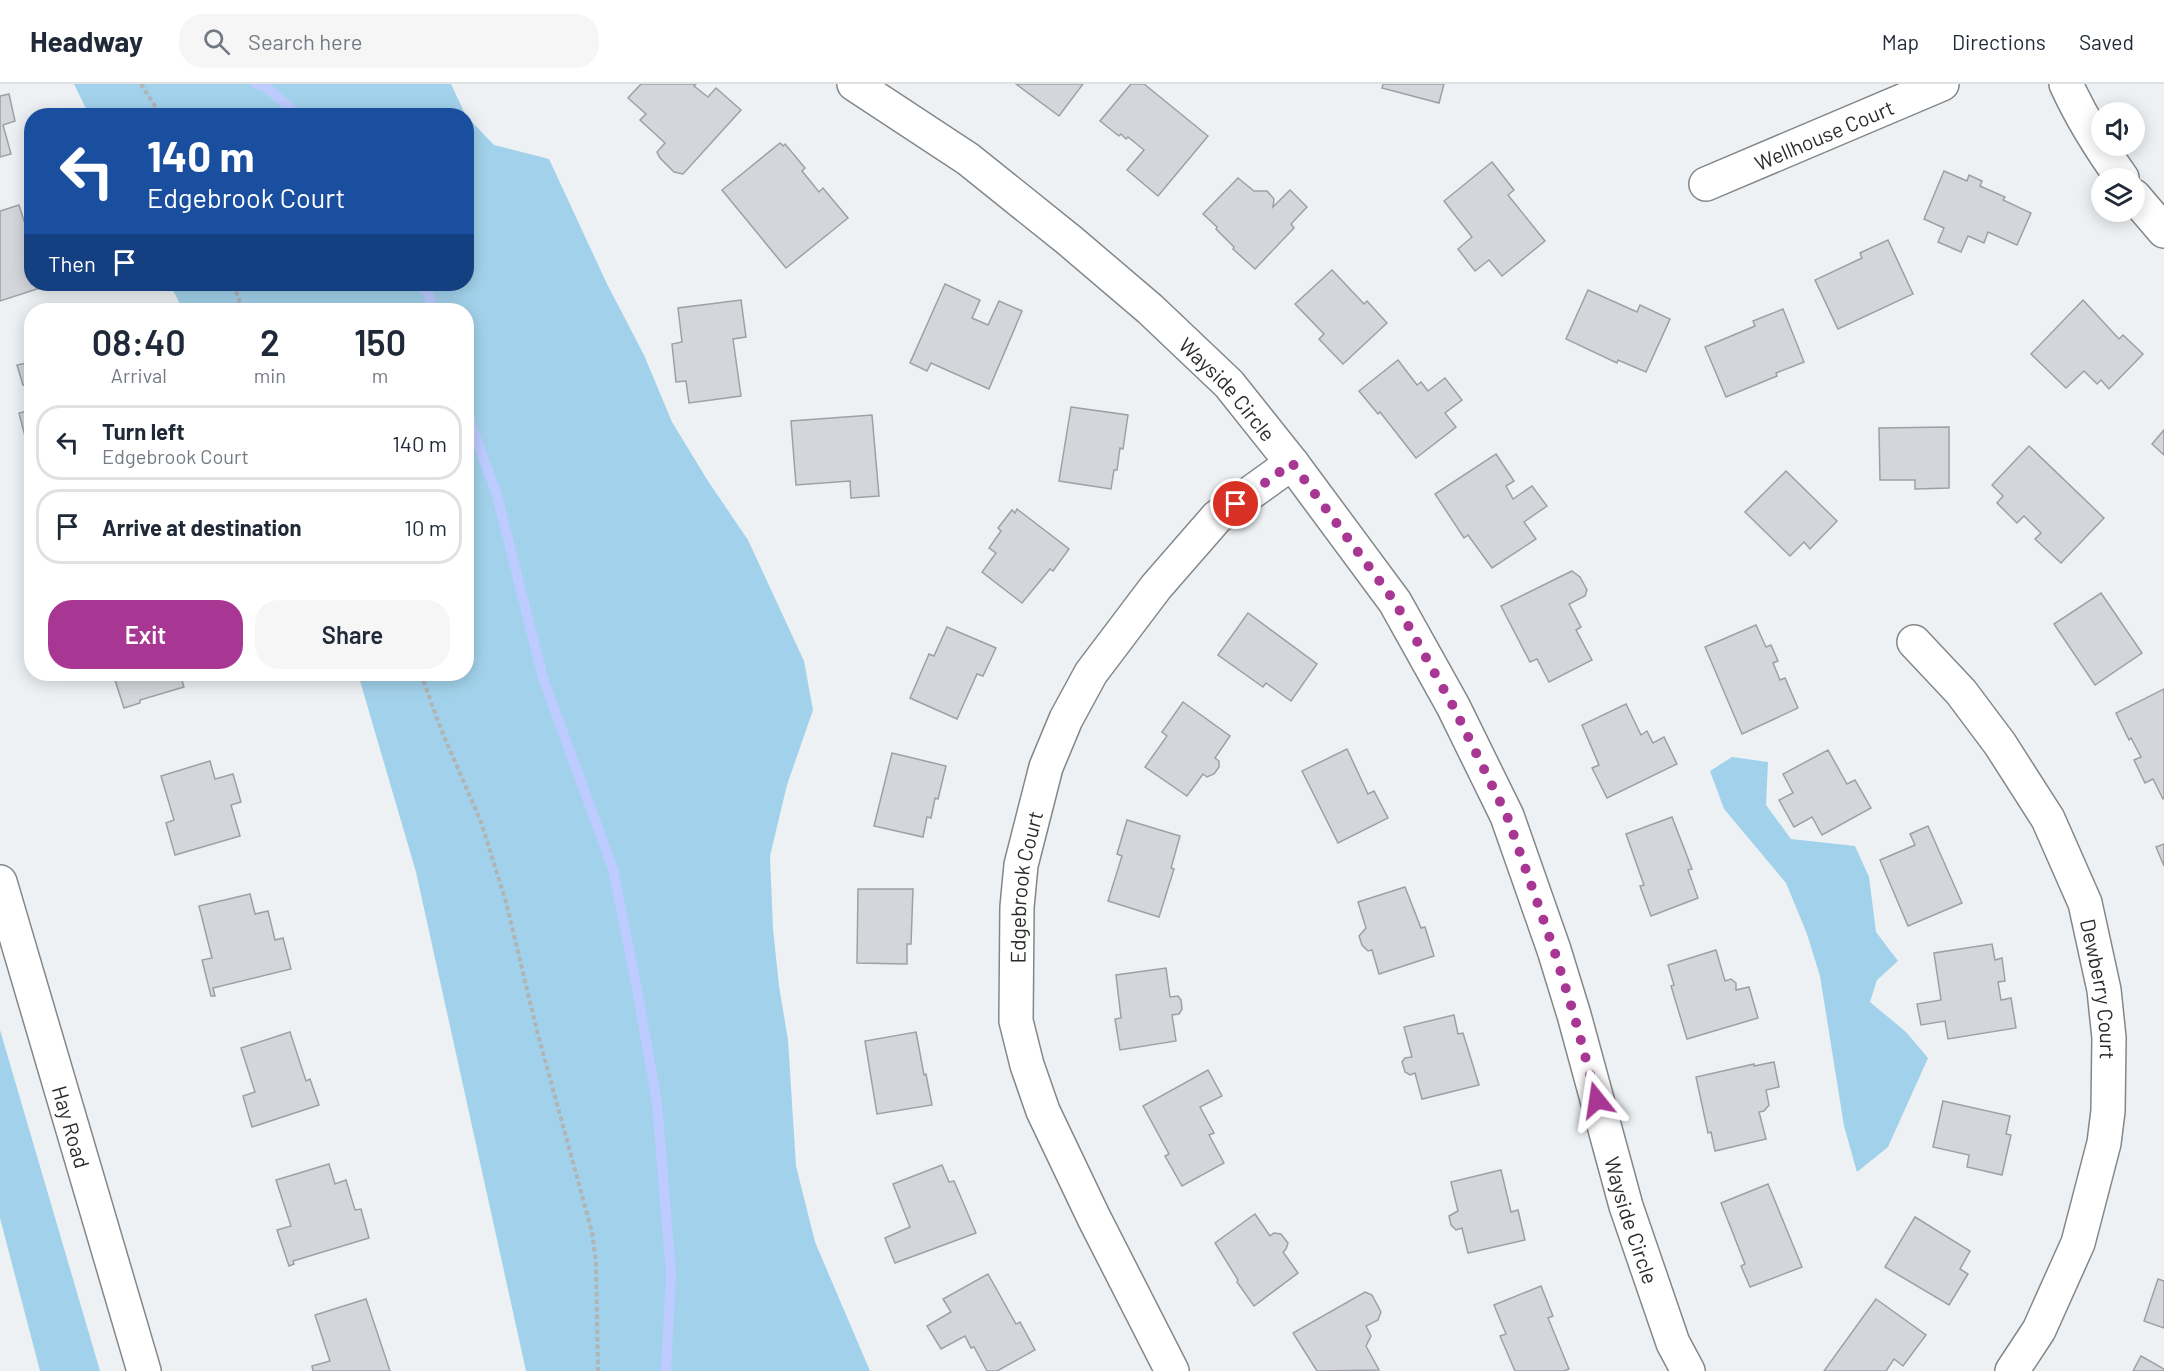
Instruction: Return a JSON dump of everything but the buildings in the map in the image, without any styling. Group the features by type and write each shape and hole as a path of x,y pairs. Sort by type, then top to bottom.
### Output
{"street":[{"name":"Wayside Circle","path":"854,84 968,159 1069,240 1141,302 1229,384 1292,463 1395,602 1453,706 1507,816 1574,1015 1626,1206 1672,1343 1688,1371"},
{"name":"Wellhouse Court","path":"1706,184 1942,84"},
{"path":"2066,84 2104,153 2115,168"},
{"path":"2145,208 2164,231"},
{"name":"Edgebrook Court","path":"1172,1371 1048,1122 1027,1065 1016,1021 1017,907 1021,865 1046,767 1066,720 1091,673 1156,587 1217,518 1292,463"},
{"name":"Dewberry Court","path":"1914,642 1961,692 2000,744 2048,819 2085,903 2104,990 2109,1038 2108,1111 2104,1143 2078,1243 2039,1330 2012,1371"},
{"name":"Hay Road","path":"0,882 144,1371"}],"path":[{"path":"141,84 156,108"},
{"path":"424,681 481,822 506,902 537,1031 592,1232 596,1263 598,1371"}],"shaded area":[{"path":"74,84 451,84 462,108 86,108"},
{"path":"474,124 494,145 549,159 607,284 644,355 672,422 748,540 804,661 813,710 787,785 770,856 773,929 788,1040 796,1166 815,1242 870,1371 526,1371 416,872 360,681 474,681 474,303 180,303 174,291 474,291"},
{"path":"1732,757 1768,762 1766,805 1791,839 1855,846 1869,877 1876,932 1898,961 1877,980 1870,1002 1906,1032 1928,1058 1888,1147 1857,1172 1844,1126 1820,976 1807,934 1786,883 1724,809 1710,771"},
{"path":"0,1030 100,1371 40,1371 0,1218"}],"waterway":[{"path":"256,84 266,87 290,108"},
{"path":"426,291 431,303"},
{"path":"474,433 497,495 543,678 613,869 657,1103 671,1274 666,1371"}],"route":[{"path":"1236,504 1292,463 1395,602 1453,706 1507,816 1554,950 1597,1100"}]}
